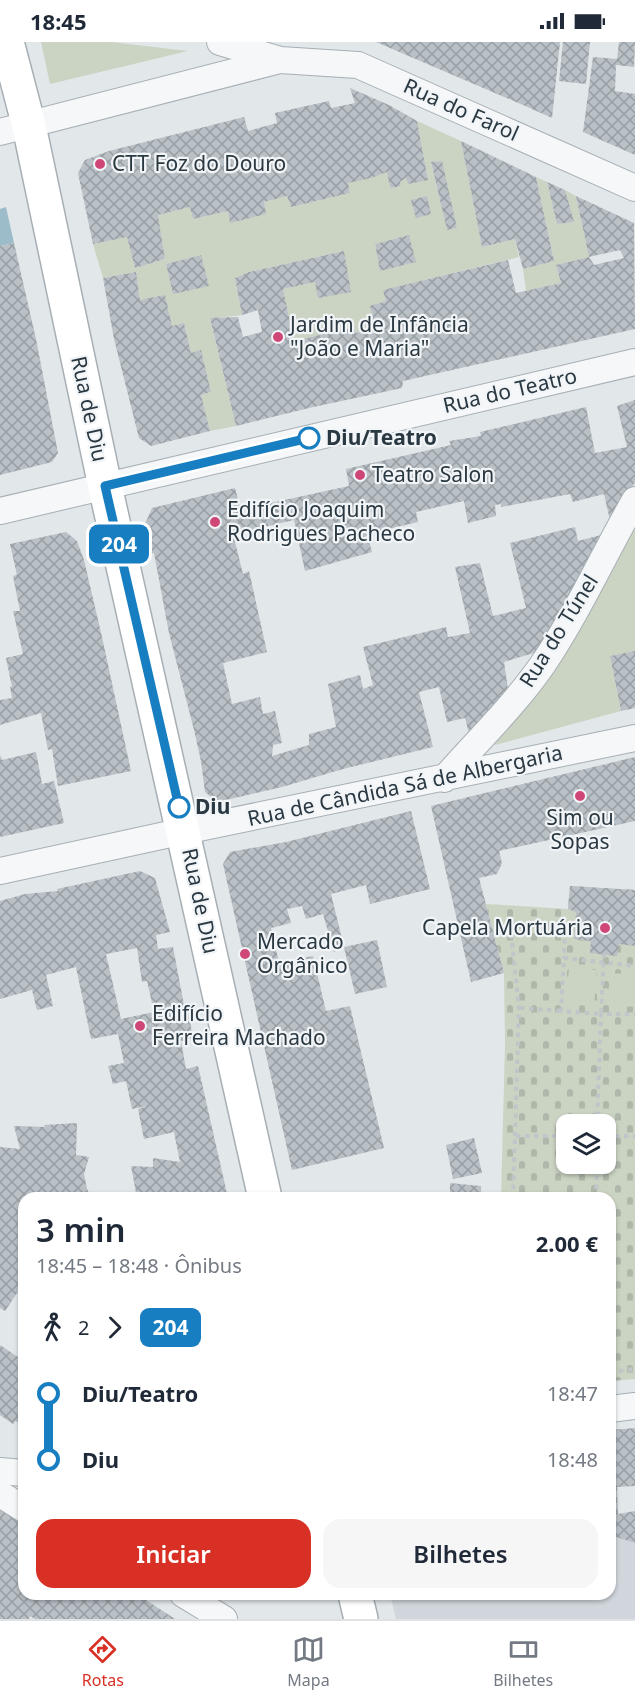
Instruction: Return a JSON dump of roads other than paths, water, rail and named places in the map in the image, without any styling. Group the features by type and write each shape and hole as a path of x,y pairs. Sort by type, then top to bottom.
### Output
{"main road":[{"name":"Rua de Diu","path":"7,42 14,129 105,486 264,1192"},
{"path":"356,1600 361,1619"}],"street":[{"name":"Rua do Farol","path":"220,42 280,60 358,65 635,188"},
{"name":"Rua do Farol","path":"14,129 280,60"},
{"name":"Rua do Teatro","path":"0,511 635,362"},
{"name":"Rua do Túnel","path":"444,779 481,735 522,692 542,665 590,585 635,500"},
{"name":"Rua de Cândida Sá de Albergaria","path":"0,871 635,738"},
{"path":"616,1408 635,1406"},
{"path":"0,1471 18,1472"},
{"path":"0,1494 18,1505"},
{"path":"193,1600 224,1619"}],"water":[{"path":"6,207 14,243 0,246 0,209"}],"place":[{"name":"CTT Foz do Douro","path":"100,164"},
{"name":"Jardim de Infância \"João e Maria\"","path":"278,337"},
{"name":"Diu/Teatro","path":"309,438"},
{"name":"Teatro Salon","path":"360,475"},
{"name":"Edifício Joaquim Rodrigues Pacheco","path":"215,522"},
{"name":"Sim ou Sopas","path":"580,796"},
{"name":"Diu","path":"179,807"},
{"name":"Capela Mortuária","path":"605,928"},
{"name":"Mercado Orgânico","path":"245,954"},
{"name":"Edifício Ferreira Machado","path":"140,1026"}]}
